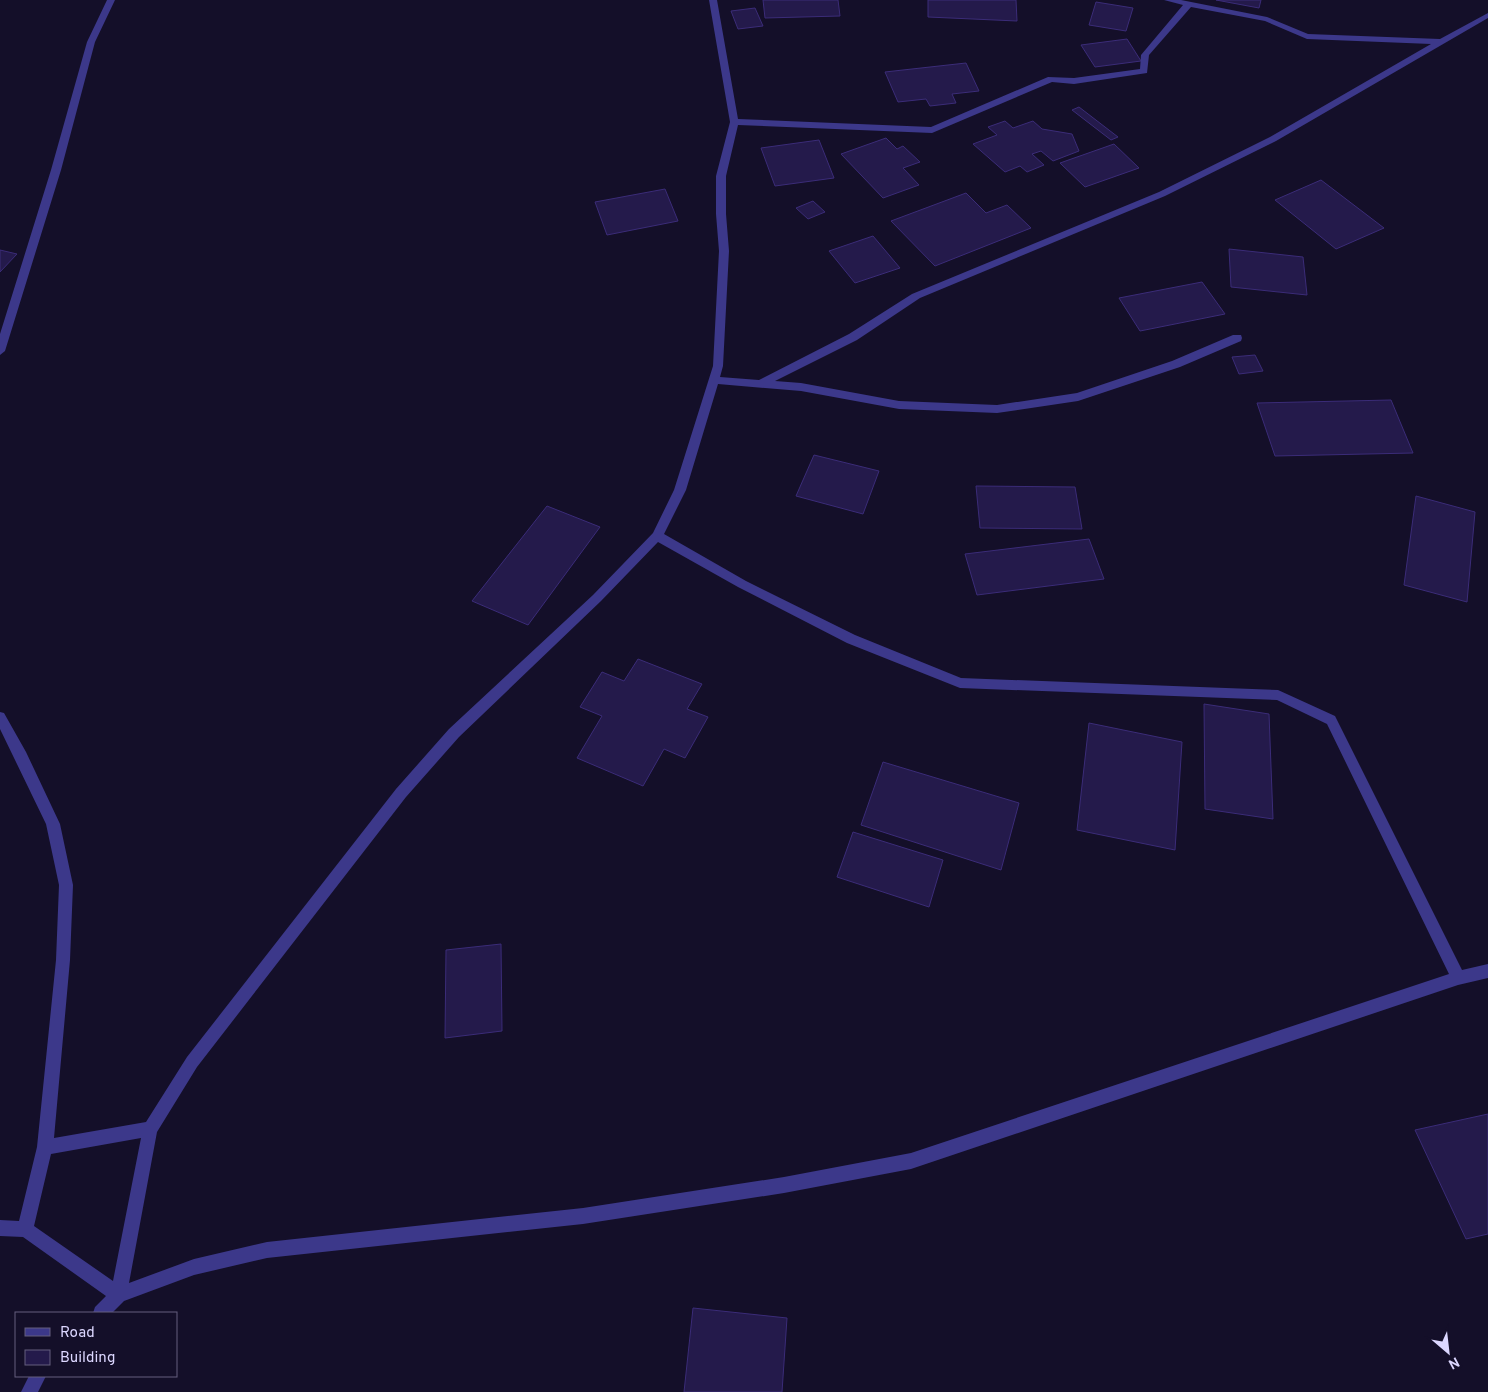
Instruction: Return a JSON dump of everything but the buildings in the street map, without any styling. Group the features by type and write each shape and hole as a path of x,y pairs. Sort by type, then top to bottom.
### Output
{"street":[{"path":"0,351 56,170 91,42 111,0"},
{"path":"119,1296 150,1129 192,1062 401,793 454,734 597,598 657,536 680,490 718,366 724,251 721,214 721,176 734,122 713,0"},
{"path":"1168,0 1267,19 1307,36 1441,42"},
{"path":"734,122 932,130 1051,79 1074,81 1144,71 1145,56 1189,4"},
{"path":"760,384 853,337 916,296 1162,194 1273,139 1488,15"},
{"path":"714,380 801,387 899,405 997,408 1078,397 1176,364 1237,338"},
{"path":"657,536 742,584 851,639 960,683 1278,696 1331,720 1458,978"},
{"path":"0,717 21,756 53,824 66,885 63,960 45,1147 25,1229"},
{"path":"102,1312 119,1296 194,1267 267,1250 583,1216 784,1185 911,1161 1458,978 1488,971"},
{"path":"45,1147 150,1129"},
{"path":"0,1228 25,1229 119,1296"},
{"path":"30,1392 38,1377"}]}
